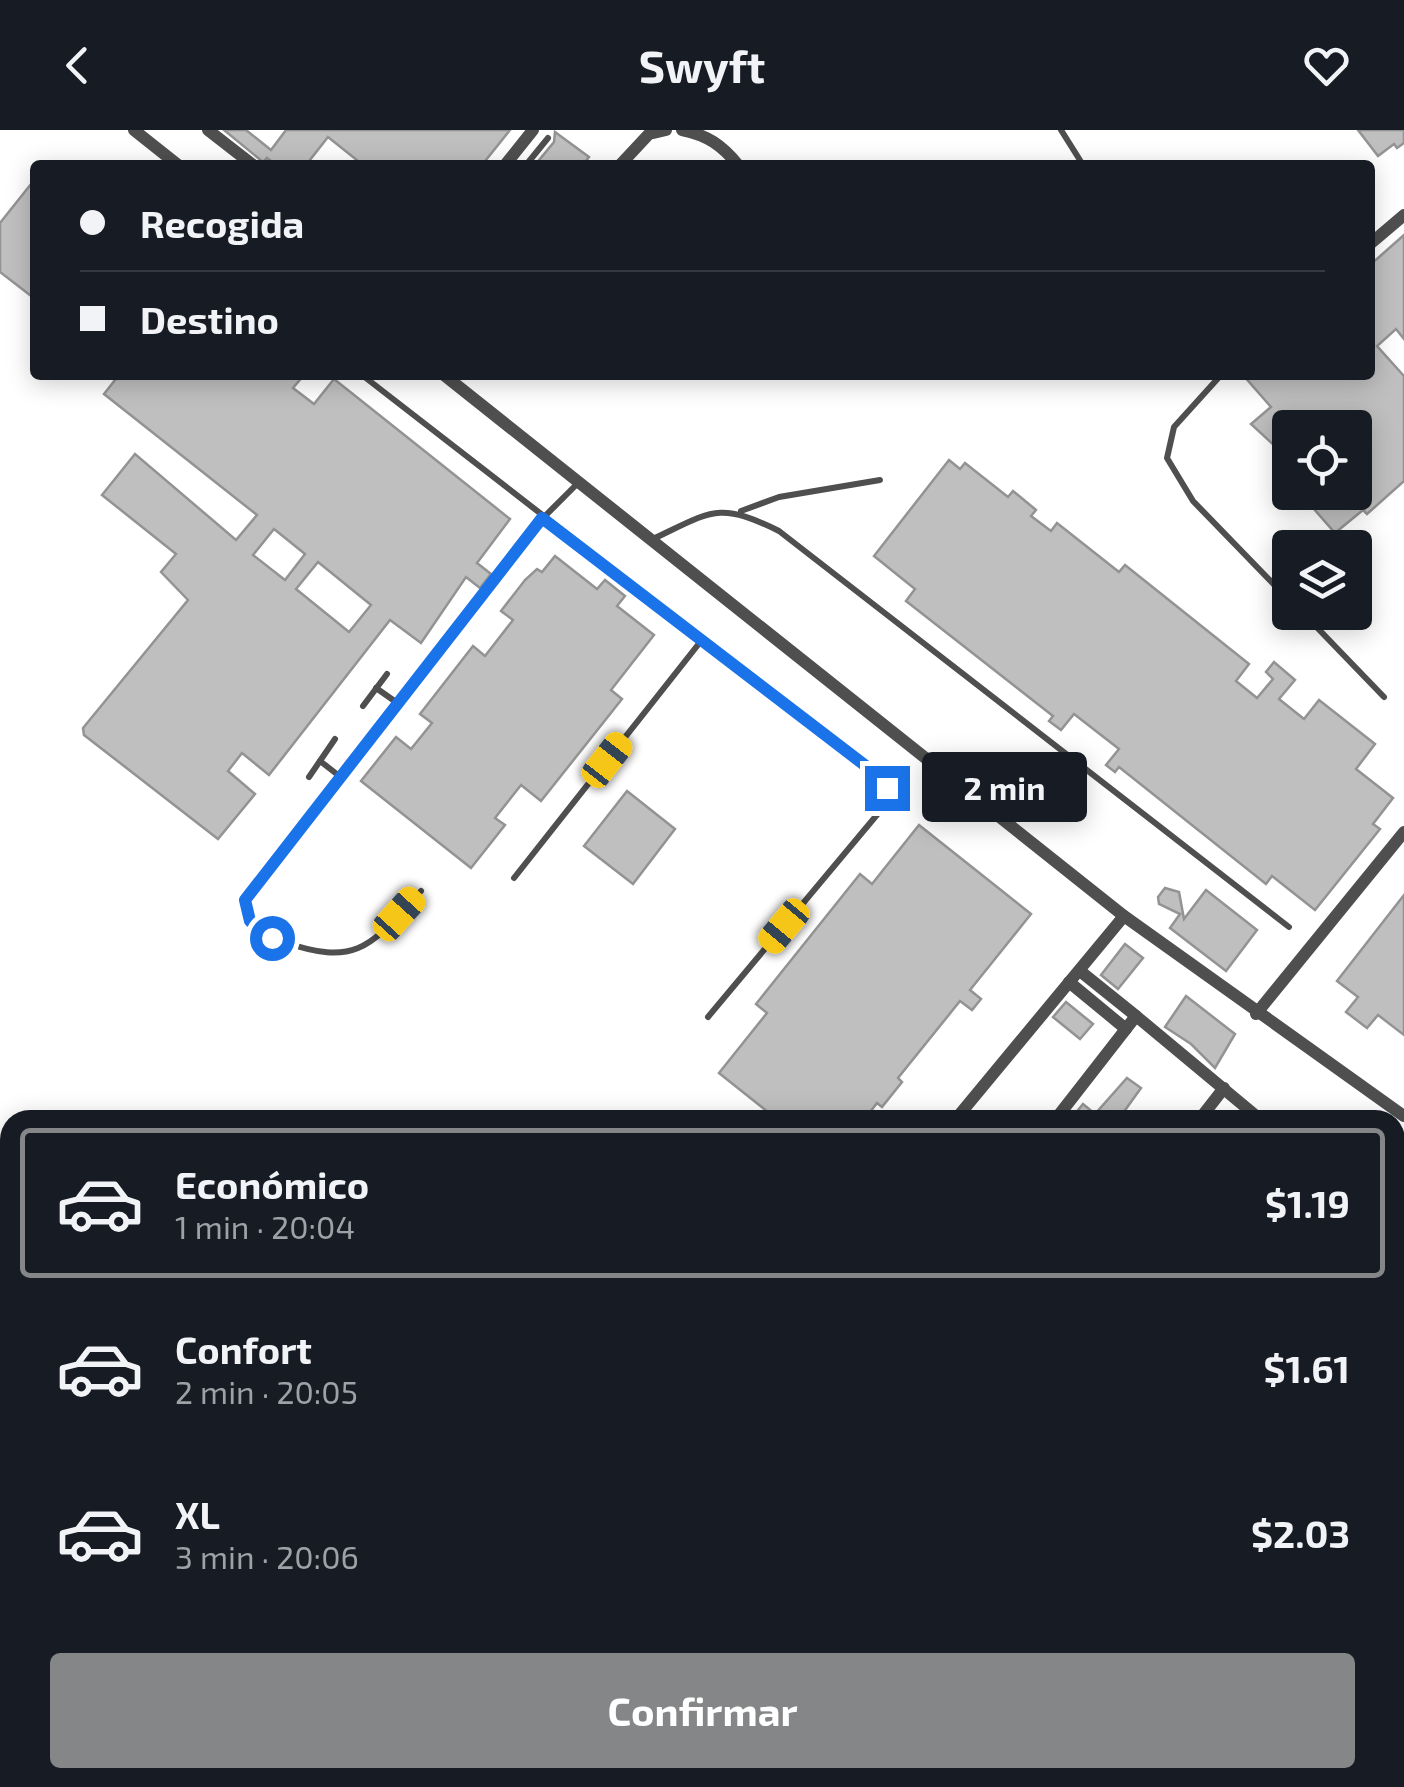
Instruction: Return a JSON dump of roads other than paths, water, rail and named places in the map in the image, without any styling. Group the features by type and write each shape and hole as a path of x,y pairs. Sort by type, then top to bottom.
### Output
{"street":[{"path":"134,130 172,160"},
{"path":"208,130 247,160"},
{"path":"509,160 533,130"},
{"path":"625,160 649,134 666,130"},
{"path":"682,130 701,134 724,148 734,160"},
{"path":"1375,240 1404,215"},
{"path":"450,380 1124,916 1256,1014 1345,1070 1396,1110"},
{"path":"1256,1014 1404,832"},
{"path":"963,1110 1124,916"},
{"path":"1080,970 1249,1110"},
{"path":"1070,982 1126,1029"},
{"path":"1063,1110 1136,1016"},
{"path":"1207,1110 1224,1088"}],"lane":[{"path":"1062,130 1080,160"},
{"path":"530,160 548,138"},
{"path":"368,380 875,773 887,788 886,804 708,1017"},
{"path":"1216,380 1174,427 1168,458 1194,501 1272,582"},
{"path":"653,539 703,515 740,512 778,497 880,480"},
{"path":"420,890 377,938 350,952 322,955 272,938 250,921 245,900 338,775 542,518 579,482"},
{"path":"740,512 779,530 1289,926"},
{"path":"1319,630 1384,697"},
{"path":"514,878 701,641"},
{"path":"364,706 387,674"},
{"path":"376,688 396,702"},
{"path":"308,777 336,739"},
{"path":"320,762 338,775"}]}
